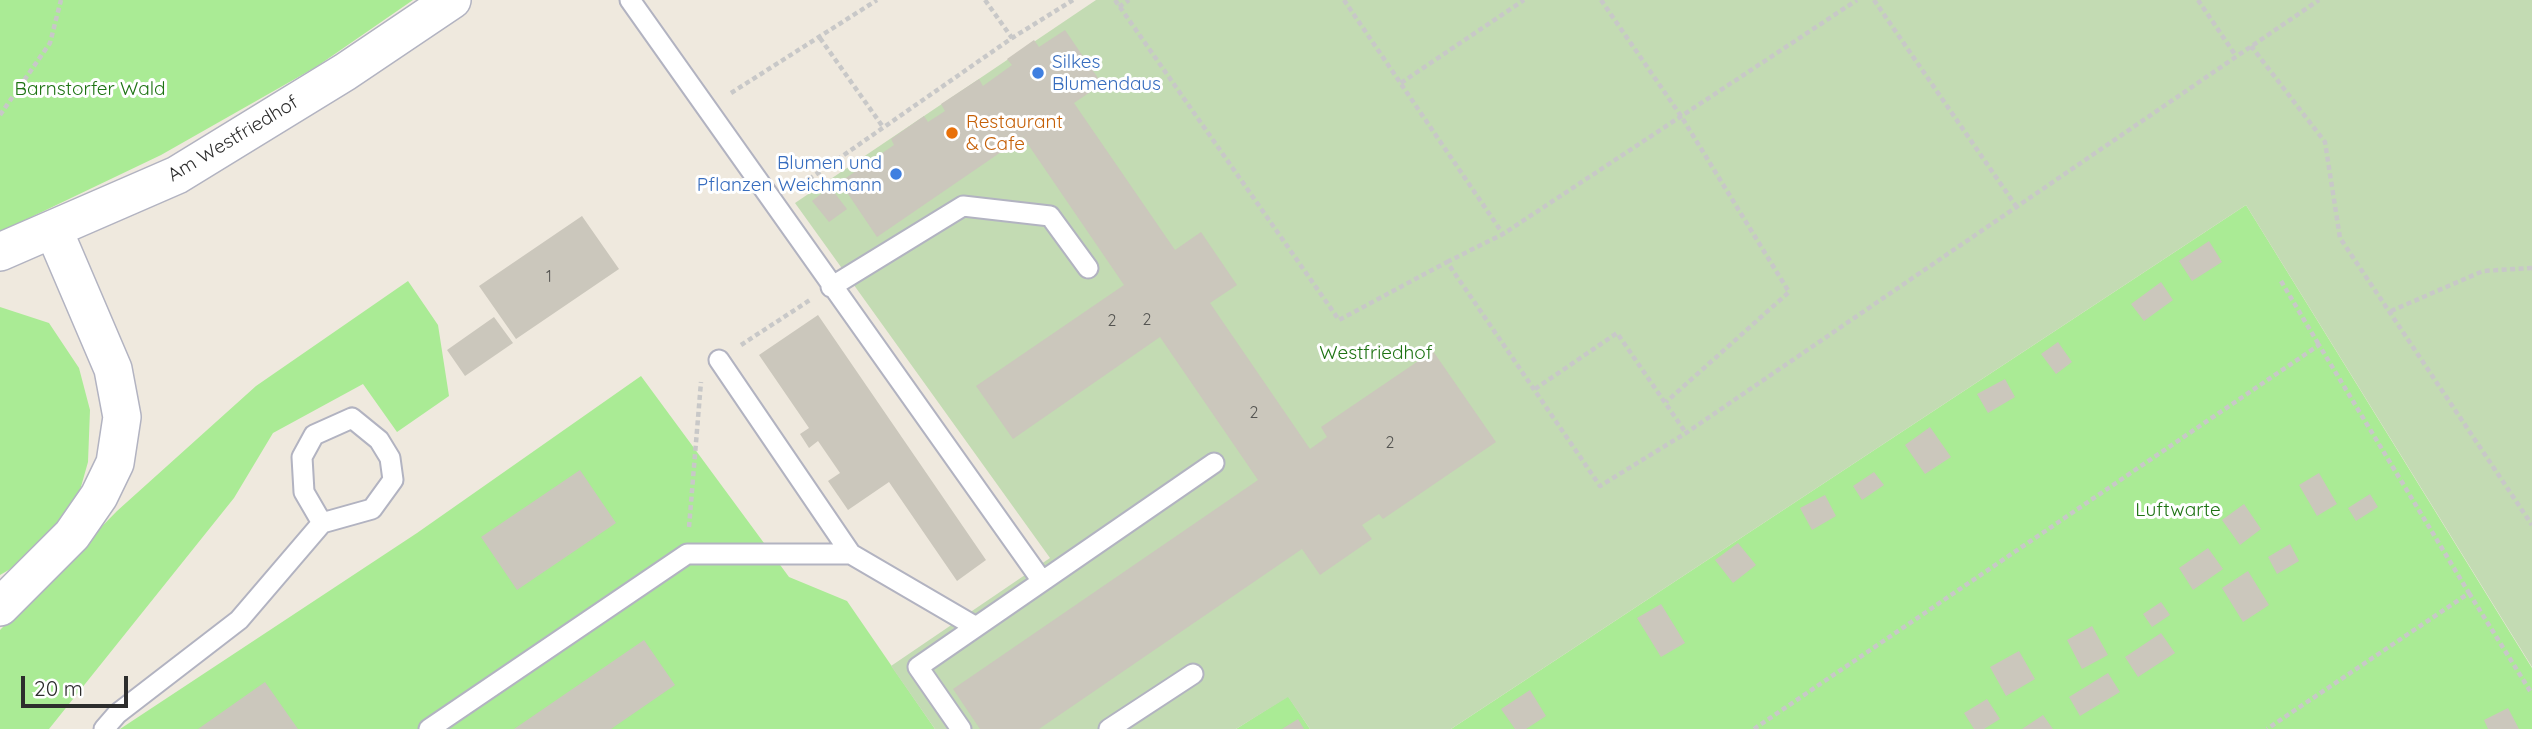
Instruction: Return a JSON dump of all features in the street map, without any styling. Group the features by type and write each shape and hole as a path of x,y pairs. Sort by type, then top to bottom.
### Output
{"street":[{"name":"Am Westfriedhof","path":"0,252 54,231 177,175 345,72 452,0"},
{"path":"0,607 72,535 99,496 115,463 122,417 113,369 54,231"}],"lane":[{"path":"630,0 1042,581"},
{"path":"831,286 962,206 1050,216 1088,268"},
{"path":"719,360 851,554 976,627"},
{"path":"104,729 117,715 239,620 322,523 372,509 393,480 390,458 379,440 352,418 314,435 302,457 304,492 322,523"},
{"path":"961,729 918,667 1214,463"},
{"path":"429,729 687,554 851,554"},
{"path":"1109,729 1193,674"}],"path":[{"path":"0,115 50,43 61,0"},
{"path":"706,108 877,0"},
{"path":"985,0 1012,38"},
{"path":"778,209 883,127 1012,38 1073,0"},
{"path":"1115,0 1339,320 1503,234 1857,0"},
{"path":"1119,6 1129,0"},
{"path":"1344,0 1503,234"},
{"path":"1401,83 1524,0"},
{"path":"1601,0 1681,116 1789,292 1666,402"},
{"path":"1874,0 2018,209"},
{"path":"2198,0 2236,56"},
{"path":"1447,262 1600,486 1686,433 2018,209 2319,0"},
{"path":"820,38 883,127"},
{"path":"2252,46 2325,142 2340,238 2532,525"},
{"path":"2391,311 2483,271 2532,268"},
{"path":"2281,281 2532,694"},
{"path":"1535,389 1617,333 1686,433"},
{"path":"1754,729 2319,345"},
{"path":"2267,729 2469,593"}],"green space":[{"name":"Barnstorfer Wald","path":"0,0 413,0 316,67 161,155 0,232"},
{"name":"Westfriedhof","path":"1096,0 2532,0 2532,667 2246,205 1451,729 1310,729 1288,697 1236,729 935,729 891,666 1050,558 795,203"},
{"name":"Luftwarte","path":"2246,205 2532,668 2532,729 1451,729"},
{"path":"408,281 438,325 449,396 397,432 363,384 273,433 234,498 49,729 0,729 0,630 117,511 256,386"},
{"path":"0,307 49,323 79,368 90,410 88,462 75,508 40,552 0,575"},
{"path":"641,376 789,577 847,601 935,729 120,729 417,533"},
{"path":"1288,696 1310,729 1236,729"}],"building":[{"path":"1065,30 1102,84 1074,103 1175,250 1201,232 1237,285 1210,303 1310,449 1327,437 1321,427 1433,351 1496,442 1383,519 1379,514 1362,525 1372,539 1320,575 1302,549 1039,729 980,729 953,689 1258,480 1160,337 1013,439 976,386 1124,285 1023,137 877,237 840,182 894,145 891,139 924,116 928,122 945,111 941,104 979,79 983,86 1012,65 1007,59 1034,40 1039,47"},
{"path":"830,187 847,209 829,222 812,201"},
{"path":"582,216 619,269 516,339 479,286"},
{"path":"2209,241 2222,262 2192,281 2179,261"},
{"path":"2161,282 2173,300 2144,321 2131,304"},
{"path":"818,315 986,560 957,581 889,482 848,510 828,481 840,473 818,441 809,448 800,434 809,428 759,355"},
{"path":"494,317 513,343 465,376 447,350"},
{"path":"2058,342 2072,362 2056,374 2041,354"},
{"path":"2005,379 2015,397 1988,413 1977,394"},
{"path":"1930,427 1951,457 1925,474 1905,445"},
{"path":"580,470 616,523 517,590 481,537"},
{"path":"1874,472 1884,485 1862,500 1853,486"},
{"path":"2319,473 2337,504 2317,516 2299,485"},
{"path":"2370,494 2378,507 2356,521 2348,508"},
{"path":"1825,495 1836,516 1812,530 1800,508"},
{"path":"2244,504 2261,529 2240,545 2222,520"},
{"path":"1738,543 1756,565 1733,583 1715,560"},
{"path":"2290,544 2299,561 2277,574 2268,557"},
{"path":"2208,548 2223,569 2193,590 2179,568"},
{"path":"2248,571 2269,605 2243,622 2222,588"},
{"path":"2161,602 2170,615 2152,627 2143,614"},
{"path":"1661,604 1685,643 1661,657 1637,618"},
{"path":"2092,626 2108,655 2082,669 2067,640"},
{"path":"2161,633 2175,653 2138,677 2125,657"},
{"path":"644,640 675,685 611,729 514,729"},
{"path":"2019,651 2035,679 2006,696 1990,667"},
{"path":"2108,673 2120,692 2080,716 2069,697"},
{"path":"265,682 298,729 198,729"},
{"path":"1530,690 1546,716 1526,729 1515,729 1501,709"},
{"path":"1987,699 2000,719 1984,729 1974,729 1964,713"},
{"path":"2508,708 2519,729 2488,729 2484,720"},
{"path":"2043,715 2053,729 2022,729"},
{"path":"1298,719 1304,729 1282,729"}],"place":[{"name":"Silkes Blumendaus","path":"1038,73"},
{"name":"Restaurant & Cafe","path":"952,133"},
{"name":"Blumen und Pflanzen Weichmann","path":"896,174"}]}
